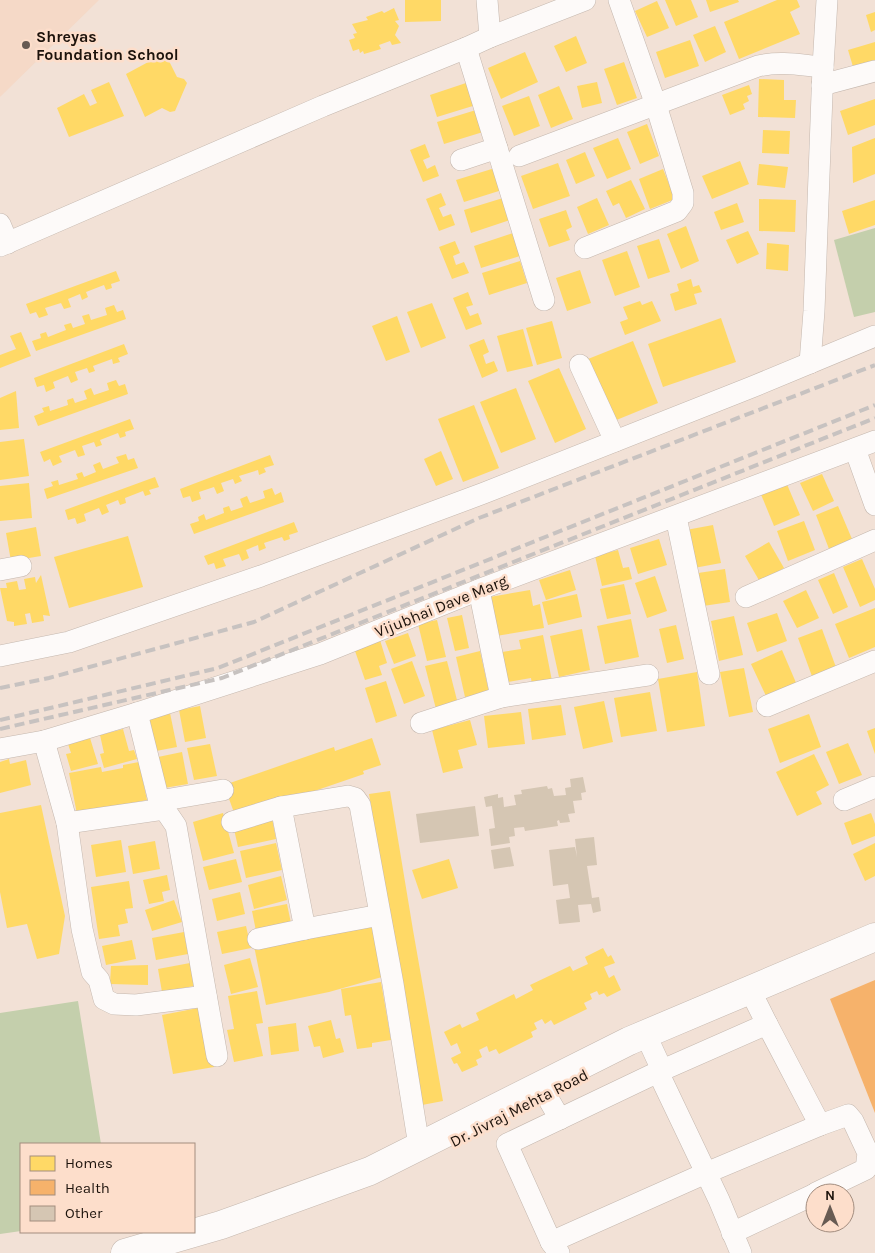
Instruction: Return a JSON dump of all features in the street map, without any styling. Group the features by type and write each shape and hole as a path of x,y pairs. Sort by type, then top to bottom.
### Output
{"main road":[{"path":"195,1233 370,1171 629,1041 875,937"},
{"name":"Dr. Jivraj Mehta Road","path":"158,1253 227,1234 377,1181 616,1058 875,950"},
{"path":"125,1253 194,1233"}],"street":[{"path":"487,0 490,37"},
{"path":"3,238 490,37 585,0"},
{"path":"586,248 676,210 683,203 683,193 656,105 619,0"},
{"path":"810,363 814,311 822,76 830,1"},
{"path":"466,48 544,300"},
{"path":"519,156 758,66 784,63 822,76 875,71"},
{"path":"461,160 497,148"},
{"path":"0,656 69,642 262,576 484,493 875,336"},
{"path":"580,365 615,441"},
{"name":"Vijubhai Dave Marg","path":"0,749 44,741 320,654 479,590 875,441"},
{"path":"854,449 875,505"},
{"path":"676,517 708,674"},
{"path":"746,597 875,540"},
{"path":"0,570 21,566"},
{"path":"479,590 501,697"},
{"path":"767,706 875,661"},
{"path":"421,723 501,697 648,675"},
{"path":"137,713 161,805 176,826 217,1056"},
{"path":"44,741 67,824 82,930 92,972 99,980 104,999 114,1004 136,1005 206,996"},
{"path":"844,800 875,787"},
{"path":"67,824 223,790"},
{"path":"232,822 282,807 348,796 356,798 360,805 393,984 419,1146"},
{"path":"282,807 305,929"},
{"path":"258,938 380,915"},
{"path":"755,1000 820,1125"},
{"path":"767,1024 660,1071 507,1144 555,1248 706,1173 848,1115 853,1121 868,1153 866,1169 837,1183"},
{"path":"650,1044 660,1071 741,1253"},
{"path":"546,1094 560,1119"},
{"path":"732,1233 805,1198"}],"shaded area":[{"name":"Shreyas Foundation School","path":"0,0 99,0 0,97"}],"green space":[{"path":"875,228 875,312 854,317 834,240"},
{"path":"78,1001 101,1143 20,1143 20,1231 0,1234 0,1013"}],"building: Homes":[{"path":"405,0 441,0 441,21 405,22"},
{"path":"665,0 691,0 698,17 676,26"},
{"path":"706,0 738,0 739,2 710,12"},
{"path":"777,0 797,0 800,7 790,12 800,34 739,59 724,22"},
{"path":"657,1 669,28 647,37 635,11"},
{"path":"394,8 399,20 395,21 399,26 395,35 401,43 392,45 390,41 379,45 381,49 364,54 363,51 360,53 359,49 353,51 349,40 355,38 353,34 357,33 352,24 368,20 366,17 382,11 384,13"},
{"path":"875,12 875,30 871,32 866,15"},
{"path":"715,26 726,52 705,62 693,35"},
{"path":"576,36 587,63 566,72 554,46"},
{"path":"690,40 699,66 665,78 656,52"},
{"path":"875,42 875,64 854,70 848,50"},
{"path":"525,52 538,82 501,99 488,68"},
{"path":"165,53 177,77 184,79 187,83 175,111 170,112 162,108 145,117 126,74"},
{"path":"624,62 637,98 617,105 604,69"},
{"path":"759,79 784,80 784,100 796,100 795,118 758,117"},
{"path":"109,82 124,116 69,137 57,108 84,94 90,106 97,103 91,90"},
{"path":"469,82 476,105 437,117 430,95"},
{"path":"597,82 602,103 582,108 577,86"},
{"path":"749,85 752,94 747,96 749,101 743,104 745,109 730,115 722,95"},
{"path":"559,86 573,119 551,128 538,95"},
{"path":"529,96 540,126 514,136 502,106"},
{"path":"875,99 875,125 848,135 840,111"},
{"path":"476,110 483,132 444,144 437,122"},
{"path":"647,124 659,156 640,164 627,132"},
{"path":"763,130 790,131 789,154 762,153"},
{"path":"618,138 631,169 607,179 593,148"},
{"path":"875,138 875,174 853,183 852,147"},
{"path":"425,144 430,157 423,160 427,169 435,165 439,176 423,182 410,150"},
{"path":"585,152 595,176 576,184 566,160"},
{"path":"740,161 749,184 712,199 702,176"},
{"path":"558,163 570,196 533,209 521,176"},
{"path":"759,164 788,167 785,188 757,185"},
{"path":"495,168 502,190 464,202 456,180"},
{"path":"663,169 675,199 650,209 639,179"},
{"path":"631,180 645,209 626,218 619,203 613,206 606,191"},
{"path":"441,193 446,205 439,208 443,217 451,214 455,225 439,231 426,199"},
{"path":"503,198 510,220 471,233 464,210"},
{"path":"597,198 609,225 588,234 577,207"},
{"path":"759,199 796,200 795,232 759,231"},
{"path":"875,200 875,225 849,234 842,211"},
{"path":"737,203 744,222 721,230 714,212"},
{"path":"566,210 572,227 566,230 570,240 549,247 539,219"},
{"path":"686,226 699,261 681,269 667,234"},
{"path":"748,231 759,254 737,264 726,240"},
{"path":"513,233 520,256 481,268 474,246"},
{"path":"659,239 670,272 648,279 637,246"},
{"path":"455,241 460,253 453,256 456,265 464,262 469,273 452,279 439,247"},
{"path":"767,243 789,245 788,271 766,269"},
{"path":"627,251 640,287 615,296 602,260"},
{"path":"520,261 527,283 489,295 482,273"},
{"path":"580,270 591,303 567,311 556,278"},
{"path":"116,271 120,281 111,284 112,288 106,290 104,285 86,292 88,297 82,300 80,294 68,299 71,307 64,309 61,303 45,308 48,315 39,318 36,312 30,314 26,304"},
{"path":"691,279 693,287 699,285 702,292 694,294 697,304 675,311 670,294 679,291 677,284"},
{"path":"468,292 473,305 466,307 470,316 478,313 482,324 466,330 453,298"},
{"path":"640,301 642,305 652,301 661,321 625,335 620,322 628,319 623,307"},
{"path":"432,303 446,338 421,348 407,312"},
{"path":"114,305 117,312 123,310 126,319 36,351 32,341 41,338 40,334 46,332 48,337 66,330 64,325 71,323 73,328 85,324 82,316 89,314 91,320 107,315 105,308"},
{"path":"397,316 410,352 386,361 372,326"},
{"path":"721,318 736,362 663,387 648,344"},
{"path":"552,321 562,358 537,365 526,328"},
{"path":"523,329 533,366 507,372 497,336"},
{"path":"21,332 31,356 0,368 0,355 16,349 10,336"},
{"path":"484,339 489,352 483,355 486,364 494,361 498,371 482,378 469,345"},
{"path":"633,341 658,403 614,421 588,359"},
{"path":"124,344 128,354 118,358 120,362 113,364 112,359 93,366 95,371 89,373 87,368 75,372 78,380 71,383 68,376 53,382 55,388 46,392 44,385 37,387 34,378"},
{"path":"559,368 586,429 555,443 528,381"},
{"path":"116,380 119,386 125,384 128,394 38,426 34,416 44,412 42,408 49,406 50,411 68,405 67,400 73,398 75,403 87,399 84,391 91,388 94,395 109,390 107,383"},
{"path":"516,388 536,439 501,453 480,402"},
{"path":"16,391 19,428 0,430 0,398"},
{"path":"474,405 499,468 463,482 438,419"},
{"path":"130,419 134,429 125,432 126,436 120,438 118,433 100,440 102,445 96,447 94,442 82,446 85,455 78,457 75,450 59,456 62,462 53,466 50,459 44,462 40,452"},
{"path":"24,439 29,476 0,480 0,442"},
{"path":"441,451 453,479 436,486 424,459"},
{"path":"126,454 128,460 134,458 138,468 47,499 44,489 53,486 51,482 58,480 59,485 78,479 76,474 82,472 84,477 96,472 93,465 100,462 103,469 119,463 116,457"},
{"path":"270,455 274,465 264,468 266,472 259,475 258,470 239,476 242,481 235,484 233,479 221,483 224,491 217,494 214,487 199,492 201,499 192,502 190,496 183,498 180,489"},
{"path":"822,474 834,501 813,511 800,483"},
{"path":"155,477 159,487 149,490 151,494 145,496 143,491 125,498 126,503 120,505 118,500 106,505 109,512 102,515 99,508 84,514 86,521 77,524 75,518 68,520 65,510"},
{"path":"786,482 800,515 774,526 760,492"},
{"path":"29,483 32,518 0,521 0,486"},
{"path":"272,488 275,495 281,492 284,502 194,534 190,524 199,521 198,517 204,514 206,520 224,513 223,508 229,506 231,511 243,507 240,499 247,496 250,503 265,498 263,491"},
{"path":"838,506 852,539 829,549 816,515"},
{"path":"804,521 815,550 788,561 777,531"},
{"path":"294,522 298,532 289,535 290,539 284,541 282,537 264,543 266,548 259,551 258,545 246,550 249,558 242,561 239,554 223,559 226,566 216,569 214,563 208,565 204,556"},
{"path":"713,525 721,563 694,568 686,530"},
{"path":"36,527 41,556 11,561 6,533"},
{"path":"128,536 143,587 69,608 54,557"},
{"path":"659,539 667,565 638,574 630,548"},
{"path":"769,542 784,568 760,582 745,556"},
{"path":"618,550 623,568 629,567 632,579 602,586 595,556"},
{"path":"862,559 875,589 875,600 860,607 843,567"},
{"path":"725,569 730,602 703,606 698,573"},
{"path":"570,570 576,590 546,600 539,580"},
{"path":"834,573 848,607 833,614 818,580"},
{"path":"41,575 50,616 43,615 44,621 32,623 30,613 25,614 27,624 14,626 14,622 7,621 0,588 7,588 6,583 17,581 19,590 26,589 24,579 35,577 36,583"},
{"path":"655,576 667,611 647,618 635,583"},
{"path":"624,584 631,614 607,619 600,589"},
{"path":"530,590 533,606 540,604 544,628 496,636 490,597"},
{"path":"806,590 819,618 797,628 783,601"},
{"path":"577,594 582,617 548,625 542,602"},
{"path":"875,608 875,647 849,658 835,624"},
{"path":"777,613 787,641 757,652 747,623"},
{"path":"462,615 469,648 455,651 447,618"},
{"path":"734,616 743,655 719,661 711,621"},
{"path":"631,619 639,657 605,664 597,626"},
{"path":"437,620 446,657 427,661 418,624"},
{"path":"676,625 684,659 667,663 659,629"},
{"path":"582,629 590,670 559,677 550,636"},
{"path":"822,629 837,670 813,679 798,638"},
{"path":"408,633 416,656 394,664 385,641"},
{"path":"543,635 552,681 532,685 531,678 508,682 502,652 521,649 519,640"},
{"path":"380,640 387,663 379,666 382,675 365,680 354,648"},
{"path":"782,650 797,685 767,698 751,664"},
{"path":"480,651 489,692 465,697 456,657"},
{"path":"412,661 425,696 404,704 391,669"},
{"path":"447,661 458,704 436,709 425,666"},
{"path":"744,668 753,712 729,717 720,672"},
{"path":"697,672 705,726 667,732 658,679"},
{"path":"386,681 397,716 376,723 365,688"},
{"path":"650,692 657,731 621,737 614,698"},
{"path":"604,701 613,742 583,749 574,707"},
{"path":"561,705 566,735 532,740 528,709"},
{"path":"200,706 206,738 185,742 179,710"},
{"path":"521,712 525,744 488,748 484,716"},
{"path":"170,713 177,747 156,751 149,717"},
{"path":"809,714 821,747 780,763 768,729"},
{"path":"470,720 477,745 458,750 463,768 443,773 432,730"},
{"path":"875,728 875,754 867,731"},
{"path":"123,729 129,751 134,750 137,759 104,768 100,754 104,753 100,735"},
{"path":"90,738 98,764 71,771 66,754 71,753 68,744"},
{"path":"372,738 381,765 363,771 364,774 236,818 224,785 334,747 335,751"},
{"path":"848,743 862,775 839,784 826,752"},
{"path":"210,744 217,776 194,780 187,748"},
{"path":"182,752 188,784 164,788 158,757"},
{"path":"814,754 829,785 816,792 822,804 797,816 776,772"},
{"path":"9,759 10,764 26,760 31,785 0,793 0,762"},
{"path":"139,762 147,800 77,814 69,773 101,767 102,772 123,768 123,765"},
{"path":"390,791 443,1101 422,1105 369,794"},
{"path":"41,805 65,916 59,954 37,959 27,924 7,928 0,892 0,813"},
{"path":"223,813 234,853 203,861 193,822"},
{"path":"871,813 875,824 875,836 852,845 844,823"},
{"path":"272,818 276,839 238,847 234,829"},
{"path":"121,840 126,872 96,877 91,845"},
{"path":"155,841 160,869 133,874 128,846"},
{"path":"276,843 282,870 246,878 240,851"},
{"path":"875,843 875,876 865,881 853,854"},
{"path":"236,859 242,882 209,890 203,867"},
{"path":"449,859 458,888 422,899 412,870"},
{"path":"167,875 170,890 162,892 164,901 149,904 143,880"},
{"path":"281,876 287,900 254,909 248,885"},
{"path":"129,881 133,908 125,909 128,923 118,925 120,936 99,939 91,887"},
{"path":"240,892 245,914 217,921 212,899"},
{"path":"174,900 182,922 152,931 145,910"},
{"path":"287,904 292,928 257,936 252,911"},
{"path":"371,923 382,977 329,992 266,1005 254,946"},
{"path":"246,926 251,948 222,954 217,932"},
{"path":"184,932 188,954 156,960 152,938"},
{"path":"132,940 136,959 106,965 102,946"},
{"path":"603,948 608,957 611,955 615,963 604,967 609,978 614,975 621,990 607,997 604,993 599,995 597,991 590,994 592,999 584,1003 587,1009 554,1025 551,1020 545,1024 542,1019 534,1023 537,1029 531,1032 533,1037 499,1054 496,1049 489,1052 487,1046 479,1050 482,1057 476,1060 478,1065 462,1072 457,1063 454,1064 451,1058 461,1053 457,1043 451,1046 444,1032 460,1024 462,1028 479,1020 476,1013 514,994 516,999 533,990 530,985 570,966 573,971 588,964 585,957"},
{"path":"250,958 258,987 231,994 224,965"},
{"path":"190,963 194,986 162,992 158,969"},
{"path":"148,965 148,985 110,984 111,966"},
{"path":"381,982 391,1040 372,1043 372,1047 357,1049 351,1015 345,1016 341,989"},
{"path":"257,991 263,1023 256,1024 263,1056 234,1062 227,1030 234,1029 228,996"},
{"path":"198,1008 209,1036 214,1067 173,1074 162,1015"},
{"path":"331,1020 336,1039 340,1038 344,1052 323,1058 320,1046 314,1047 308,1026"},
{"path":"296,1023 299,1051 271,1055 268,1027"}],"building: Health":[{"path":"875,980 875,1113 830,999"}],"building: Other":[{"path":"583,777 586,792 581,793 582,800 573,801 575,813 568,814 570,822 560,823 559,820 557,821 558,826 525,831 524,827 514,828 515,836 509,837 510,843 491,846 489,829 495,828 492,806 486,807 484,797 498,794 498,798 503,797 504,807 516,805 514,795 522,794 521,790 547,786 548,789 552,788 554,796 566,795 565,788 571,787 570,779"},
{"path":"475,806 479,836 420,843 416,814"},
{"path":"594,837 597,865 587,866 592,898 599,897 601,911 593,913 591,904 578,905 580,922 559,924 556,900 570,898 568,884 553,886 549,850 575,847 577,857 575,839"},
{"path":"510,847 514,866 494,869 491,850"}],"railway":[{"path":"0,688 49,678 254,622 479,518 875,365"},
{"path":"0,720 218,668 875,405"},
{"path":"0,729 222,678 875,418"}],"place":[{"name":"Shreyas Foundation School","path":"26,45"}]}
